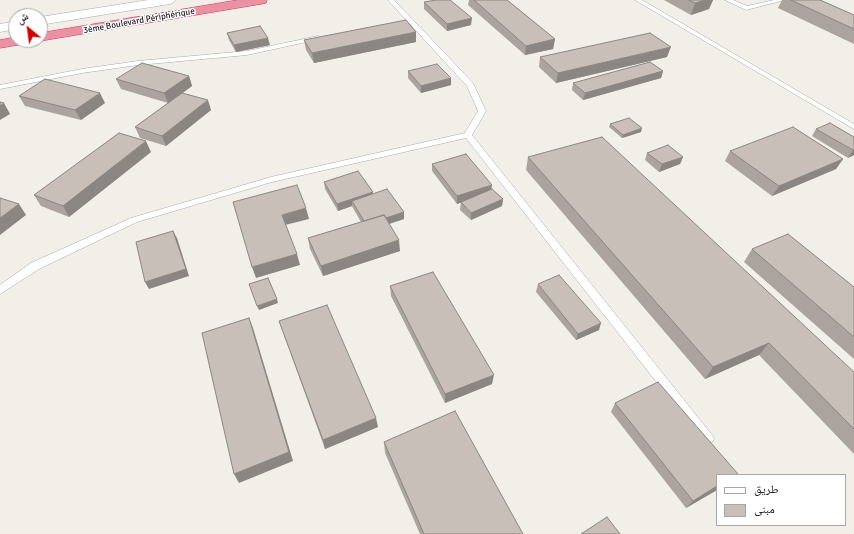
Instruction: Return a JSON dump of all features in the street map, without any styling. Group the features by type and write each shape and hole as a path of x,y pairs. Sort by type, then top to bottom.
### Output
{"highway":[{"name":"3ème Boulevard Périphérique","path":"48,25 145,4 205,0"},
{"name":"3ème Boulevard Périphérique","path":"48,36 261,0"}],"street":[{"path":"48,20 170,0"}],"lane":[{"path":"0,290 35,266 134,220 271,180 468,135 482,111 470,84 406,20 391,0"},
{"path":"638,0 854,127"},
{"path":"728,0 746,8 782,0"},
{"path":"0,87 82,71 138,63 247,53 324,37"},
{"path":"468,135 708,439"}],"building":[{"path":"450,0 472,18 447,24 424,2"},
{"path":"474,0 507,0 555,39 526,46"},
{"path":"689,0 706,0 695,3"},
{"path":"791,0 820,0 854,15 854,29"},
{"path":"406,20 416,32 312,53 304,40"},
{"path":"260,26 268,38 234,45 227,33"},
{"path":"650,33 671,47 558,73 540,57"},
{"path":"650,62 663,71 585,93 573,83"},
{"path":"142,63 189,76 164,93 116,79"},
{"path":"437,64 451,78 421,86 408,71"},
{"path":"45,79 100,93 75,110 19,96"},
{"path":"182,93 208,100 162,136 135,127"},
{"path":"629,118 642,128 623,135 610,124"},
{"path":"830,123 854,137 854,150 816,129"},
{"path":"793,127 843,159 779,186 730,151"},
{"path":"119,133 146,141 63,206 34,195"},
{"path":"602,137 854,372 854,429 769,343 713,367 528,157"},
{"path":"668,145 683,157 662,164 647,153"},
{"path":"466,154 492,185 457,196 432,164"},
{"path":"358,171 373,192 337,204 324,182"},
{"path":"297,185 306,208 282,215 297,254 252,267 233,202"},
{"path":"387,189 404,212 386,218 384,215 364,221 352,201"},
{"path":"492,189 503,199 471,213 461,202"},
{"path":"0,198 19,204 0,218"},
{"path":"384,215 399,240 321,266 308,238"},
{"path":"173,231 186,269 145,282 136,242"},
{"path":"788,234 854,287 854,337 752,249"},
{"path":"433,272 494,375 445,394 390,286"},
{"path":"559,275 601,323 578,334 538,284"},
{"path":"268,278 277,299 257,306 249,284"},
{"path":"327,305 376,418 323,440 279,321"},
{"path":"249,318 289,452 234,474 202,333"},
{"path":"658,382 738,474 716,474 716,487 693,501 615,403"},
{"path":"455,411 523,534 424,534 384,442"},
{"path":"607,517 620,534 581,534"}]}
